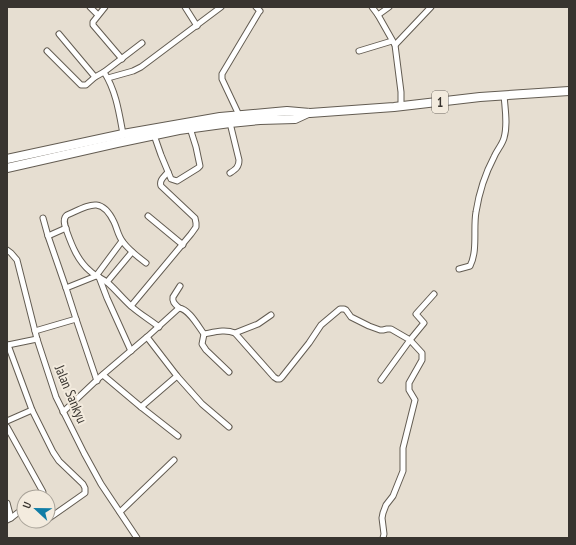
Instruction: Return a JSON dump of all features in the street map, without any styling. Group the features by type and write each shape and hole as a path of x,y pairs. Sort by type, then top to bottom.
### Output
{"highway":[{"name":"1","path":"7,160 123,134 178,124 239,116 287,111 310,112 401,106 480,97 569,90"},
{"name":"1","path":"7,168 190,128 258,120 295,119 310,112"}],"street":[{"path":"90,7 98,15"},
{"path":"105,7 93,22 93,25 122,59"},
{"path":"185,7 197,26"},
{"path":"108,78 133,71 141,67 221,7"},
{"path":"239,116 222,79 222,74 260,11 256,7"},
{"path":"372,7 394,43 401,92 401,106"},
{"path":"378,15 389,7"},
{"path":"359,51 394,43 431,7"},
{"path":"59,34 95,77"},
{"path":"47,51 81,85 86,85 142,43"},
{"path":"104,72 115,95 123,134"},
{"path":"459,268 470,266 472,262 476,212 482,186 494,156 504,138 506,127 504,96"},
{"path":"230,123 239,160 239,164 236,169 230,173"},
{"path":"154,135 171,179 177,181 200,166 190,128"},
{"path":"131,306 183,245 196,227 195,218 161,186 161,180 168,172"},
{"path":"146,263 132,252 122,241 114,221 103,207 98,205 89,206 67,215 64,219 77,256 89,270 107,282 131,306 158,327"},
{"path":"148,216 183,245"},
{"path":"42,218 97,381"},
{"path":"48,236 66,228"},
{"path":"66,288 98,276 122,241"},
{"name":"Jalan Sankyu","path":"7,250 11,252 17,260 37,339 56,397 101,484 137,538"},
{"path":"107,282 132,252"},
{"path":"98,276 131,351"},
{"path":"180,286 173,297 174,303 188,313 204,334 202,344 206,350 229,372"},
{"path":"381,380 424,323 416,314 434,294"},
{"path":"63,412 179,308"},
{"path":"204,334 223,331 230,331 235,334 277,379 282,377 309,343 321,325 340,309 346,310 351,317 369,326 380,330 391,329 410,340 422,354 422,360 408,383 409,390 415,400 403,448 403,471 393,496 386,505 383,513 383,538"},
{"path":"235,334 258,324 271,315"},
{"path":"35,331 76,319"},
{"path":"147,337 177,376 202,404 229,428"},
{"path":"37,339 8,345 32,410 53,452 59,461 83,484 85,488 85,493 56,513"},
{"path":"103,375 178,436"},
{"path":"141,407 177,376"},
{"path":"7,421 32,410"},
{"path":"7,427 40,489"},
{"path":"120,512 174,460"},
{"path":"7,503 9,519"}]}
